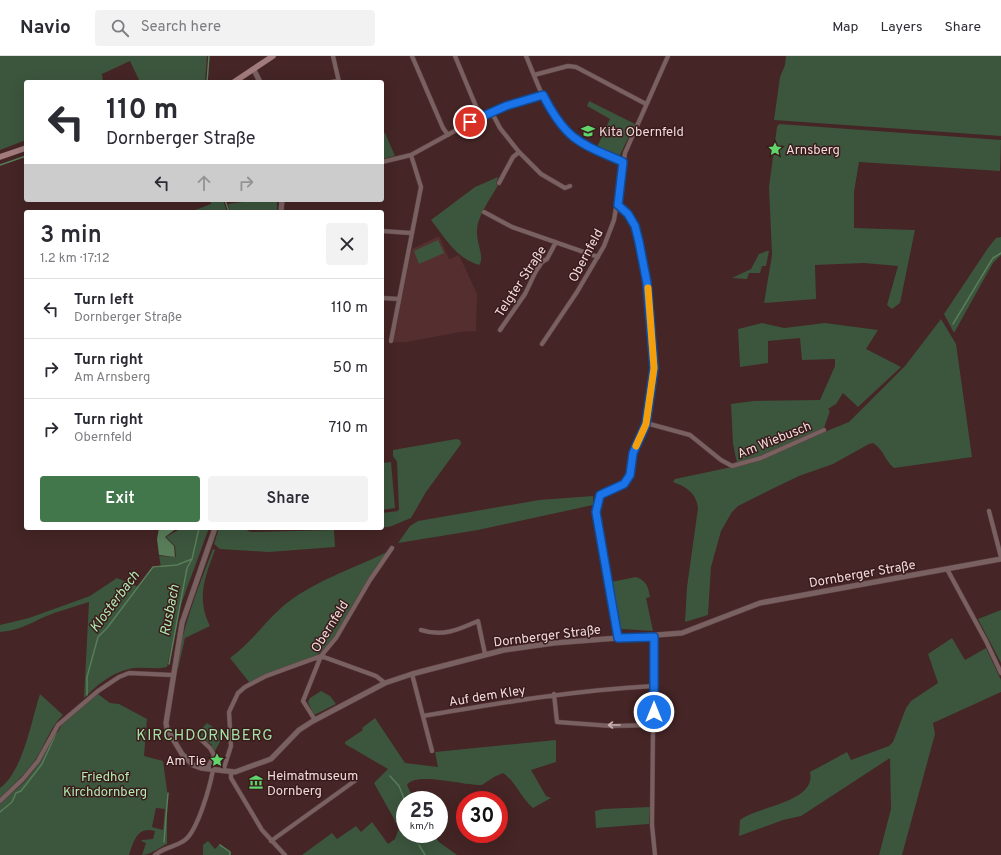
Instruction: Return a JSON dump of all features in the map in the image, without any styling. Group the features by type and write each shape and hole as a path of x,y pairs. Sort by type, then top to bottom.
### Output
{"main road":[{"path":"237,80 273,56"},
{"path":"0,157 24,149"}],"street":[{"path":"333,56 339,80"},
{"path":"412,56 448,135"},
{"path":"455,56 480,116"},
{"path":"526,56 553,115 567,133 581,143 623,162"},
{"name":"Obernfeld","path":"542,344 573,298 610,234 618,205 623,162 646,104 668,56"},
{"path":"534,75 568,66 576,67 646,104"},
{"path":"254,70 259,80"},
{"path":"384,162 411,155 480,116 543,95"},
{"path":"491,112 500,128 519,152 541,174 565,188 570,186"},
{"path":"499,183 513,157 519,152"},
{"path":"391,341 421,187 411,155"},
{"path":"618,205 628,214 635,226 647,283 654,368 646,424 633,453 627,482 600,495 598,503 598,523 618,638"},
{"name":"Telgter Straße","path":"484,212 512,227 598,257"},
{"path":"384,231 411,233"},
{"name":"Telgter Straße","path":"500,330 525,294 536,271 542,262 547,259 556,242"},
{"path":"384,298 399,299"},
{"name":"Am Wiebusch","path":"646,424 690,435 732,466 761,458 824,430"},
{"path":"989,511 1001,558"},
{"name":"Dornberger Straße","path":"214,530 186,609 172,674 166,717 167,729 186,760 197,767 231,772 240,771 271,760 299,730 314,720 385,683 412,674 485,654 554,643 654,637 682,633 760,603 1001,558"},
{"name":"Obernfeld","path":"314,720 303,701 321,656 336,638 370,580 392,548"},
{"path":"947,569 986,641 1001,673"},
{"path":"421,630 442,634 458,630 478,621 485,654"},
{"path":"654,637 652,825 655,855"},
{"path":"223,771 231,746 229,712 238,693 245,687 266,676 321,656 376,676 385,683"},
{"path":"0,801 23,780 38,761 58,725 98,691 129,673 172,674"},
{"path":"412,674 432,751"},
{"name":"Auf dem Kley","path":"423,716 554,694 607,688 654,686"},
{"path":"554,694 557,722 612,726 654,725"},
{"path":"154,855 163,849 185,840 191,834 208,788 210,770 214,755 210,748 195,734"},
{"path":"231,772 231,778 271,841 285,855"},
{"path":"271,841 356,780"}],"shaded area":[{"path":"439,236 449,259 459,255 477,294 476,331 460,332 406,342 393,342 412,249"},
{"path":"159,530 174,530 165,537 174,546 175,557 159,555 157,539"}],"green space":[{"path":"0,56 207,56 205,80 139,80 130,61 102,74 103,80 24,80 24,141 0,150"},
{"path":"786,56 1001,56 1001,136 774,120 780,77 785,65"},
{"path":"589,101 635,124 619,157 597,147 610,119 587,106"},
{"path":"779,124 1001,140 1000,171 859,162 854,192 854,228 915,230 900,303 892,309 887,305 898,266 864,263 815,265 816,299 764,303 772,255 769,187 777,127"},
{"path":"384,133 395,156 384,159"},
{"path":"498,177 496,184 498,185 481,215 477,228 477,238 481,259 479,265 464,258 458,253 431,220 475,187"},
{"path":"211,202 224,202 226,210 195,210 211,204"},
{"path":"243,202 277,202 277,210 230,210 228,204"},
{"path":"1001,237 1001,255 993,263 954,333 944,314 988,248 996,238"},
{"path":"438,240 444,253 419,264 414,251"},
{"path":"769,251 766,266 762,266 760,273 749,273 747,279 732,278 751,269 759,254"},
{"path":"941,319 956,344 972,457 894,468 888,462 880,449 873,443 833,464 799,476 738,506 732,512 721,531 711,567 708,615 685,622 687,587 698,508 693,494 687,488 673,482 675,479 746,464 849,422 905,366"},
{"path":"762,323 784,328 825,323 878,330 866,349 901,367 858,407 843,393 836,404 828,409 830,411 824,428 761,456 737,463 733,444 731,404 753,401 820,400 835,366 835,359 802,360 800,338 768,341 768,363 740,367 738,329"},
{"path":"456,439 460,440 461,444 426,492 411,518 389,527 384,527 384,513 398,511 399,509 397,462 393,456 393,450"},
{"path":"391,462 395,508 384,510 384,463"},
{"path":"593,496 593,505 478,530 398,543 410,526 418,521 539,500"},
{"path":"178,530 208,530 180,607 167,667 134,668 122,671 104,680 84,698 89,602 49,615 17,629 0,632 0,625 29,618 90,596 117,578 139,587 153,568 161,567 159,556 176,557 175,546 166,537"},
{"path":"218,530 248,530 247,531 252,532 334,530 335,547 269,552 220,549 214,544"},
{"path":"213,549 215,550 205,579 203,597 203,606 210,626 185,638 178,669 176,669 182,638 196,594"},
{"path":"387,552 359,594 333,640 325,649 314,657 266,674 242,687 249,682 230,658 244,646 281,608 306,590 319,583"},
{"path":"636,577 645,582 649,590 650,597 646,598 653,631 622,629 619,627 611,582"},
{"path":"1001,610 1001,663 978,619"},
{"path":"952,638 965,660 986,648 1001,680 1001,692 933,723 935,734 902,855 879,855 891,809 890,758 801,816 783,820 739,836 740,820 748,815 796,797 805,790 810,782 810,772 847,752 851,760 889,746 893,742 906,708 911,701 938,683 928,654"},
{"path":"321,691 330,696 336,704 314,715 308,702 310,698"},
{"path":"40,694 63,715 52,728 31,766 0,798 0,788 15,770 25,745"},
{"name":"Friedhof Kirchdornberg","path":"98,694 110,703 119,704 147,719 144,756 163,761 167,790 167,844 151,853 142,855 146,843 141,841 153,839 155,831 149,830 140,833 137,836 129,855 0,855 0,804 25,781 40,762 64,721","holes":["156,808 165,809 163,830 152,827"]},
{"path":"375,718 405,763 438,767 435,752 556,740 556,762 531,770 546,796 551,798 533,808 503,773 482,785 420,779 412,781 407,785 410,791 396,791 396,823 374,783 388,769 345,744 345,742 363,730 362,728"},
{"path":"207,723 224,734 215,751 212,748 212,745 200,736 203,731 201,729"},
{"path":"650,807 649,824 596,828 595,811 603,809"},
{"path":"372,822 388,844 395,839 396,836 396,843 440,843 457,855 302,855 332,833 337,839 356,826 361,832"},
{"path":"208,841 215,849 220,844 230,851 231,855 203,855 203,845"}],"waterway":[{"name":"Klosterbach","path":"207,80 209,56"},
{"path":"0,165 24,157"},
{"name":"Klosterbach","path":"226,202 228,210"},
{"path":"953,324 993,258 1001,253"},
{"name":"Klosterbach","path":"87,695 87,677 98,637 107,628 153,567 177,565 192,559 199,530"},
{"name":"Rusbach","path":"169,664 187,568 192,559"},
{"name":"Klosterbach","path":"0,812 12,802 16,793 21,791 42,764 56,733"},
{"path":"390,776 399,786 401,791"},
{"path":"164,842 168,793"},
{"name":"Rusbach","path":"220,845 230,852 230,855"},
{"path":"419,845 425,855"}],"slow traffic":[{"path":"636,446 638,438 646,424 654,368 649,323 648,288"}],"place":[{"name":"Kita Obernfeld","path":"588,131"},
{"name":"Arnsberg","path":"775,149"},
{"name":"Am Tie","path":"217,760"},
{"name":"Heimatmuseum Dornberg","path":"256,782"}],"district":[{"name":"KIRCHDORNBERG","path":"205,735"}],"route":[{"path":"470,122 480,116 506,106 543,95 553,115 567,133 574,139 623,162 618,205 624,209 635,226 639,242 647,283 649,323 654,368 646,424 638,438 633,453 630,475 627,482 624,484 600,495 596,512 618,638 654,637 654,712"}]}
